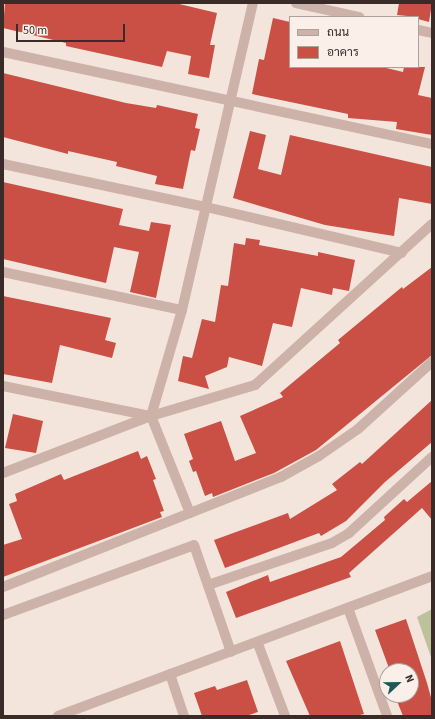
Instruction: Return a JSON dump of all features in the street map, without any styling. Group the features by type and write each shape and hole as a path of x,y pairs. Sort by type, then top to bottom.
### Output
{"street":[{"path":"190,513 151,416 182,310 253,3"},
{"path":"296,3 354,16"},
{"path":"419,30 432,33"},
{"path":"3,52 230,102 432,144"},
{"path":"3,164 206,207 402,253"},
{"path":"3,473 151,416 255,385 402,253 432,224"},
{"path":"3,272 182,310"},
{"path":"3,587 281,477 319,456 358,429 432,362"},
{"path":"3,386 151,416"},
{"path":"208,585 332,543 349,533 432,457"},
{"path":"3,615 194,545 231,652"},
{"path":"58,716 77,713 170,674 258,644 432,576"},
{"path":"348,608 387,716"},
{"path":"258,644 285,716"},
{"path":"170,674 184,716"}],"green space":[{"path":"432,609 432,660 417,617"}],"building":[{"path":"5,3 175,3 217,13 210,45 215,45 209,78 188,74 191,56 167,51 162,67 66,46 66,43 3,28"},
{"path":"399,3 432,3 429,22 419,19 419,16 397,15"},
{"path":"273,18 289,22 289,68 386,68 403,72 404,68 425,67 418,95 432,98 432,135 396,129 397,122 348,118 348,114 252,94 259,59 264,60"},
{"path":"3,73 126,103 156,108 157,105 198,114 195,128 200,129 195,151 191,150 183,189 155,184 157,176 116,166 117,162 68,151 68,154 3,137"},
{"path":"250,131 266,135 258,169 281,175 290,135 432,167 432,204 399,198 394,236 325,225 233,198"},
{"path":"3,182 123,209 119,225 149,231 151,222 171,225 156,298 130,292 139,252 114,247 106,283 3,259"},
{"path":"246,238 260,240 259,245 318,256 318,252 355,260 349,291 333,288 332,295 301,288 292,327 273,323 262,366 229,357 227,367 205,376 209,389 178,381 183,356 192,358 202,319 215,322 221,285 228,286 234,243 245,245"},
{"path":"432,267 432,355 316,450 274,473 213,497 212,493 205,496 196,471 193,472 189,461 193,459 184,434 221,421 235,461 256,453 240,416 283,397 280,393 340,343 338,340 402,287 403,289"},
{"path":"3,296 111,318 105,340 116,343 112,358 60,345 52,383 3,374"},
{"path":"432,400 432,442 385,482 346,521 321,536 319,533 225,568 214,540 288,513 290,519 337,490 332,484 360,462 362,464"},
{"path":"13,414 43,421 36,453 5,448"},
{"path":"138,451 141,459 147,456 156,479 153,480 164,511 160,512 162,517 3,577 3,545 22,539 9,504 17,501 15,494 61,474 64,480"},
{"path":"432,481 432,520 422,508 349,573 351,577 236,618 226,592 268,575 270,582 341,557 385,520 384,517 404,499 407,502"},
{"path":"406,619 432,701 432,716 403,716 398,703 419,703 419,663 387,663 375,630"},
{"path":"340,641 364,714 356,716 310,716 286,661"},
{"path":"247,680 258,712 246,716 202,716 194,693 215,686 217,690"}]}
